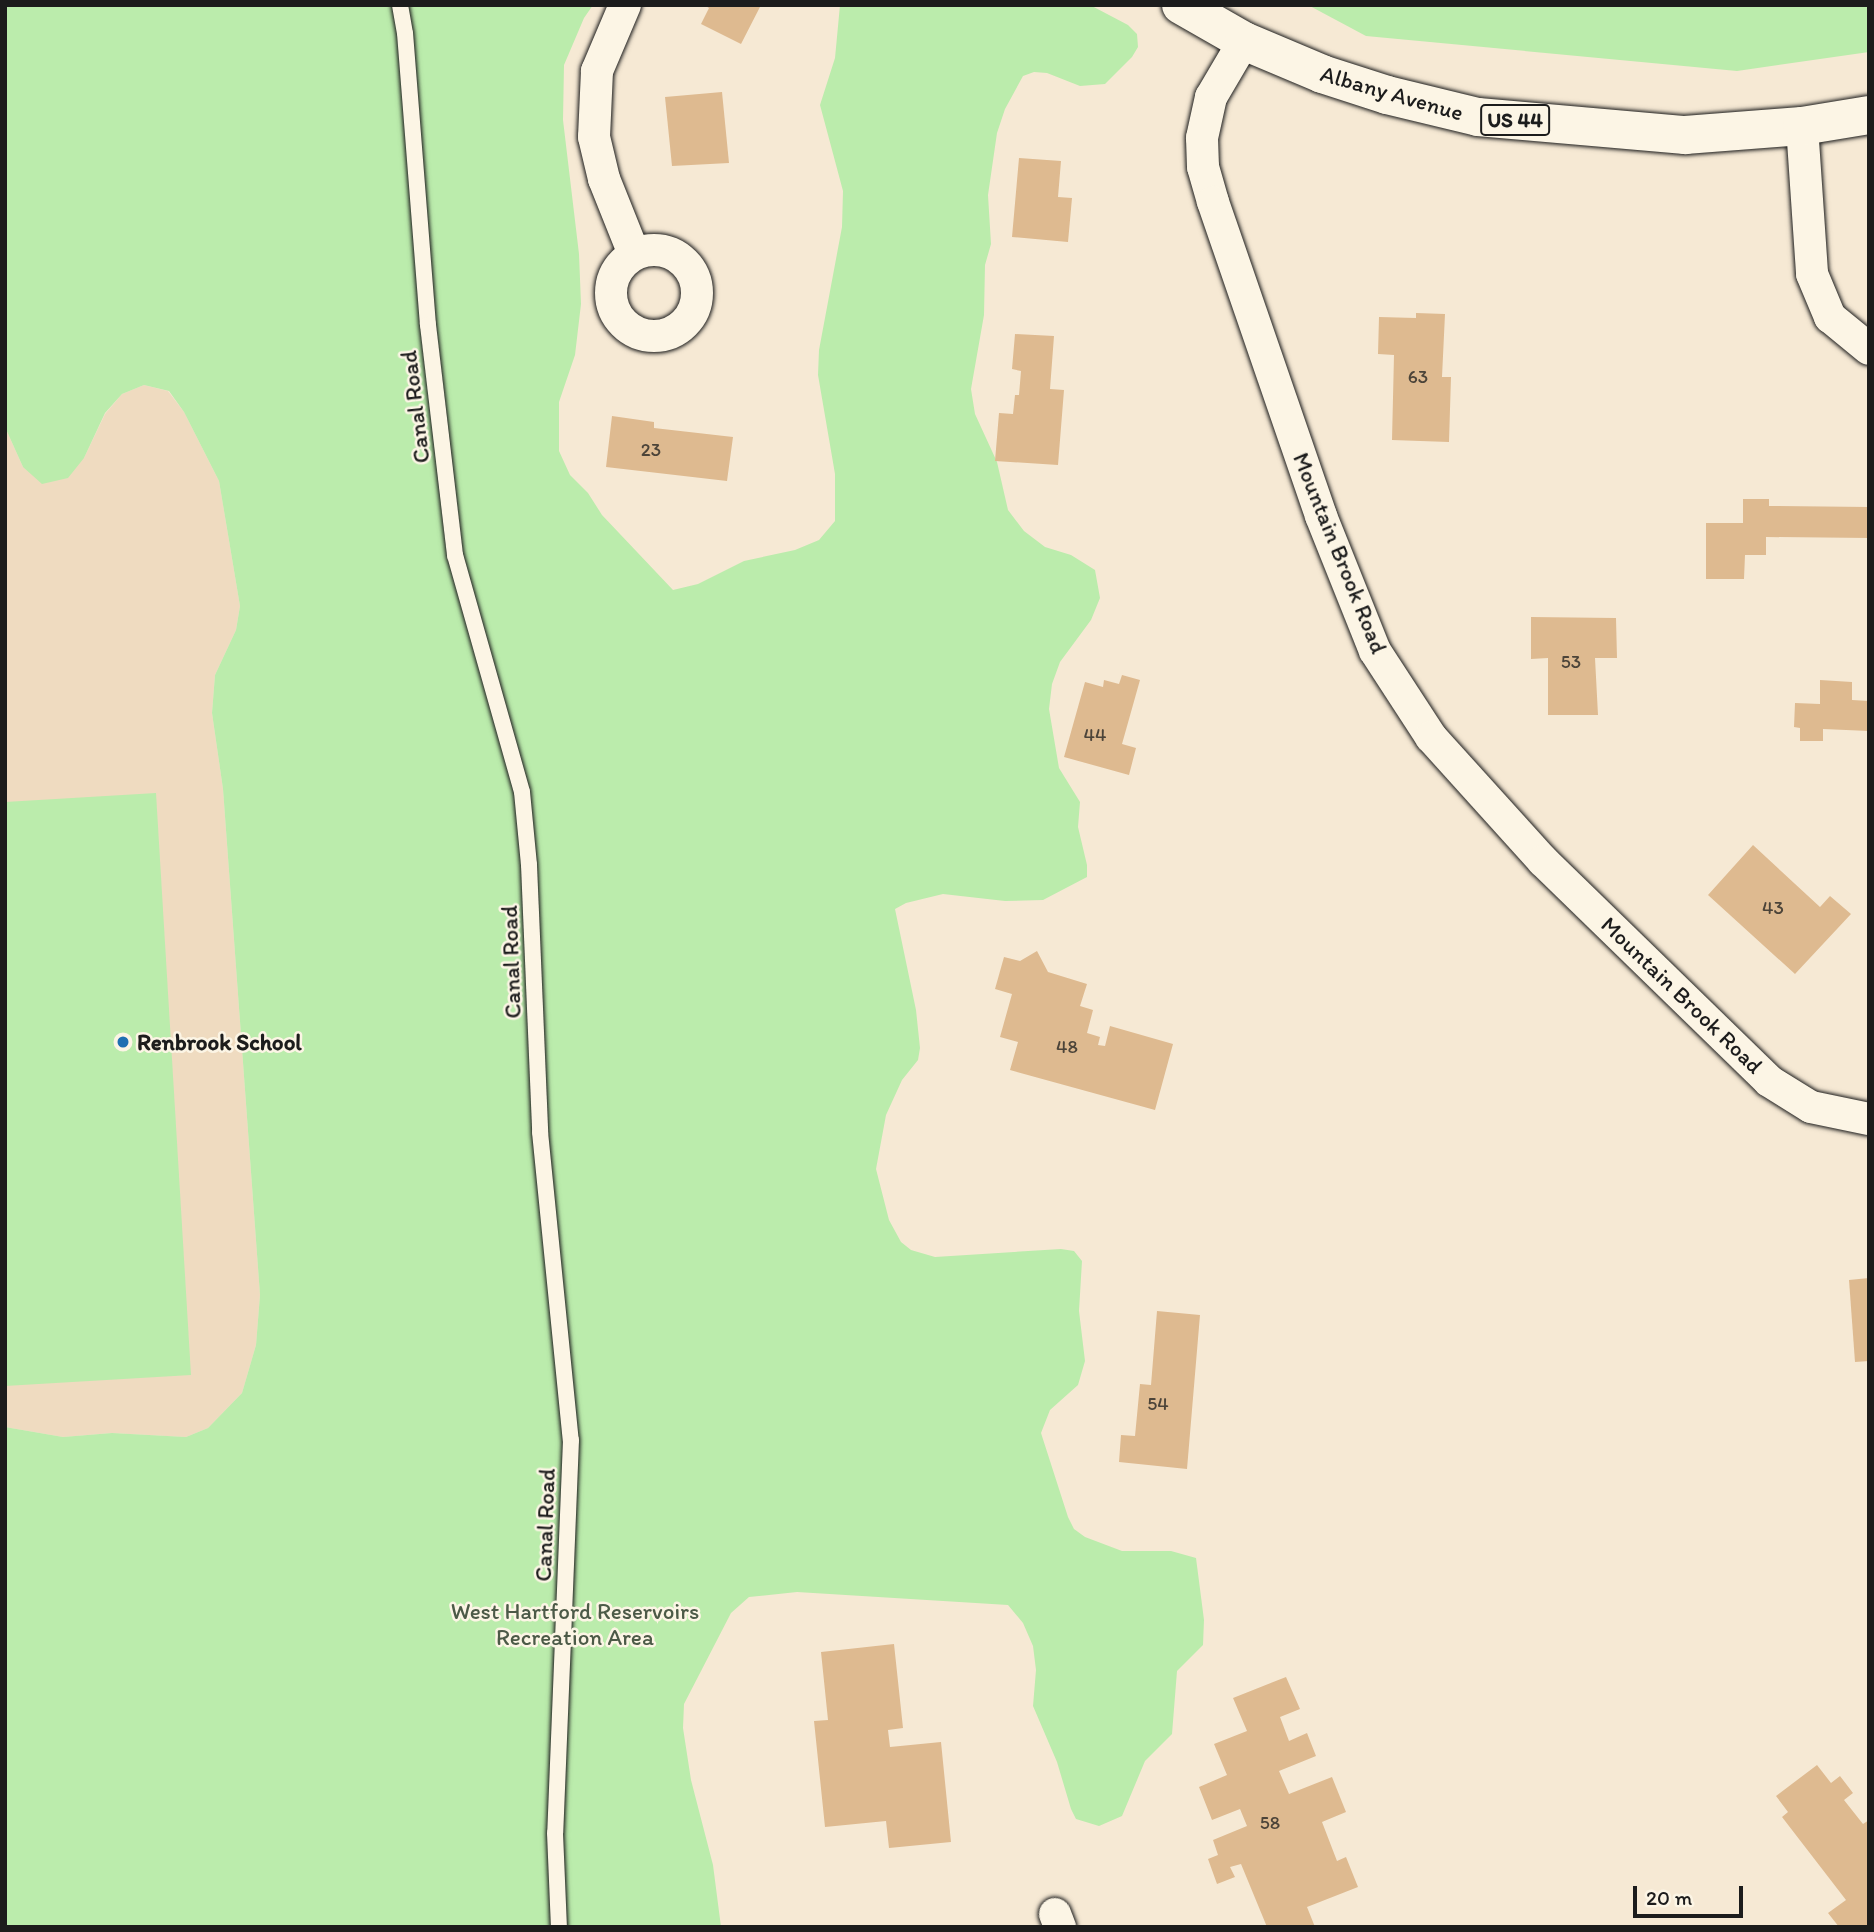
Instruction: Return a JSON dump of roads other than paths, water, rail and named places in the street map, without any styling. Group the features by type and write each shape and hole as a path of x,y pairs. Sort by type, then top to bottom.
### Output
{"highway":[{"name":"Albany Avenue","path":"1181,5 1244,41 1356,86 1478,117 1685,135 1802,125 1869,115"}],"street":[{"path":"625,5 597,71 594,137 604,179 634,254"},
{"name":"Mountain Brook Road","path":"1244,41 1211,97 1202,138 1203,167 1321,516 1375,650 1431,737 1543,861 1769,1080 1811,1107 1869,1119"},
{"path":"1802,125 1812,274 1830,317 1869,349"}],"lane":[{"name":"Canal Road","path":"400,5 406,47 428,325 455,555 522,792 530,865 540,1132 571,1440 555,1833 559,1927"}],"place":[{"name":"Renbrook School","path":"123,1042"}],"park label":[{"name":"West Hartford Reservoirs Recreation Area","path":"575,1624"}]}
